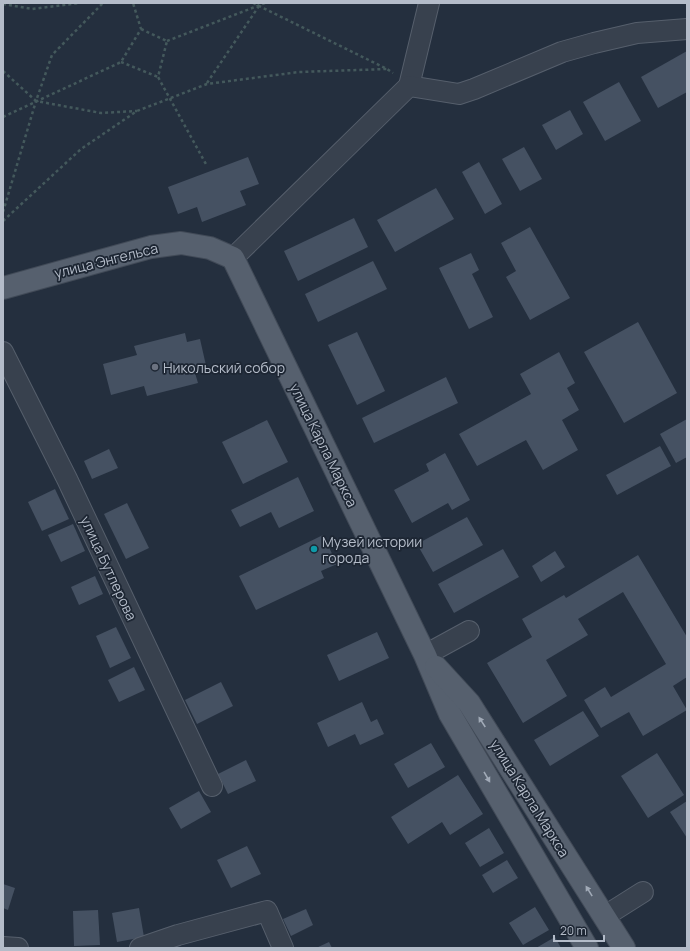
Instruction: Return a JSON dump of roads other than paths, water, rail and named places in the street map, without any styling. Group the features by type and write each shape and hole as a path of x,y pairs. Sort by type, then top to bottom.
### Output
{"main road":[{"name":"улица Энгельса","path":"3,288 151,247 180,243 210,248 233,258"},
{"name":"улица Карла Маркса","path":"233,258 426,655 450,714 587,948"},
{"name":"улица Карла Маркса","path":"426,655 469,703 624,948"},
{"path":"450,714 469,703"}],"street":[{"path":"233,258 409,86 429,3"},
{"path":"409,86 459,94 562,52 637,33 687,29"},
{"name":"улица Бутлерова","path":"3,352 67,479 212,786"},
{"path":"426,655 468,631"},
{"path":"605,916 643,892"},
{"path":"140,948 178,935 266,911 283,948"},
{"path":"3,947 18,948"}],"place":[{"name":"Никольский собор","path":"155,367"},
{"name":"Музей истории города","path":"314,549"}]}
